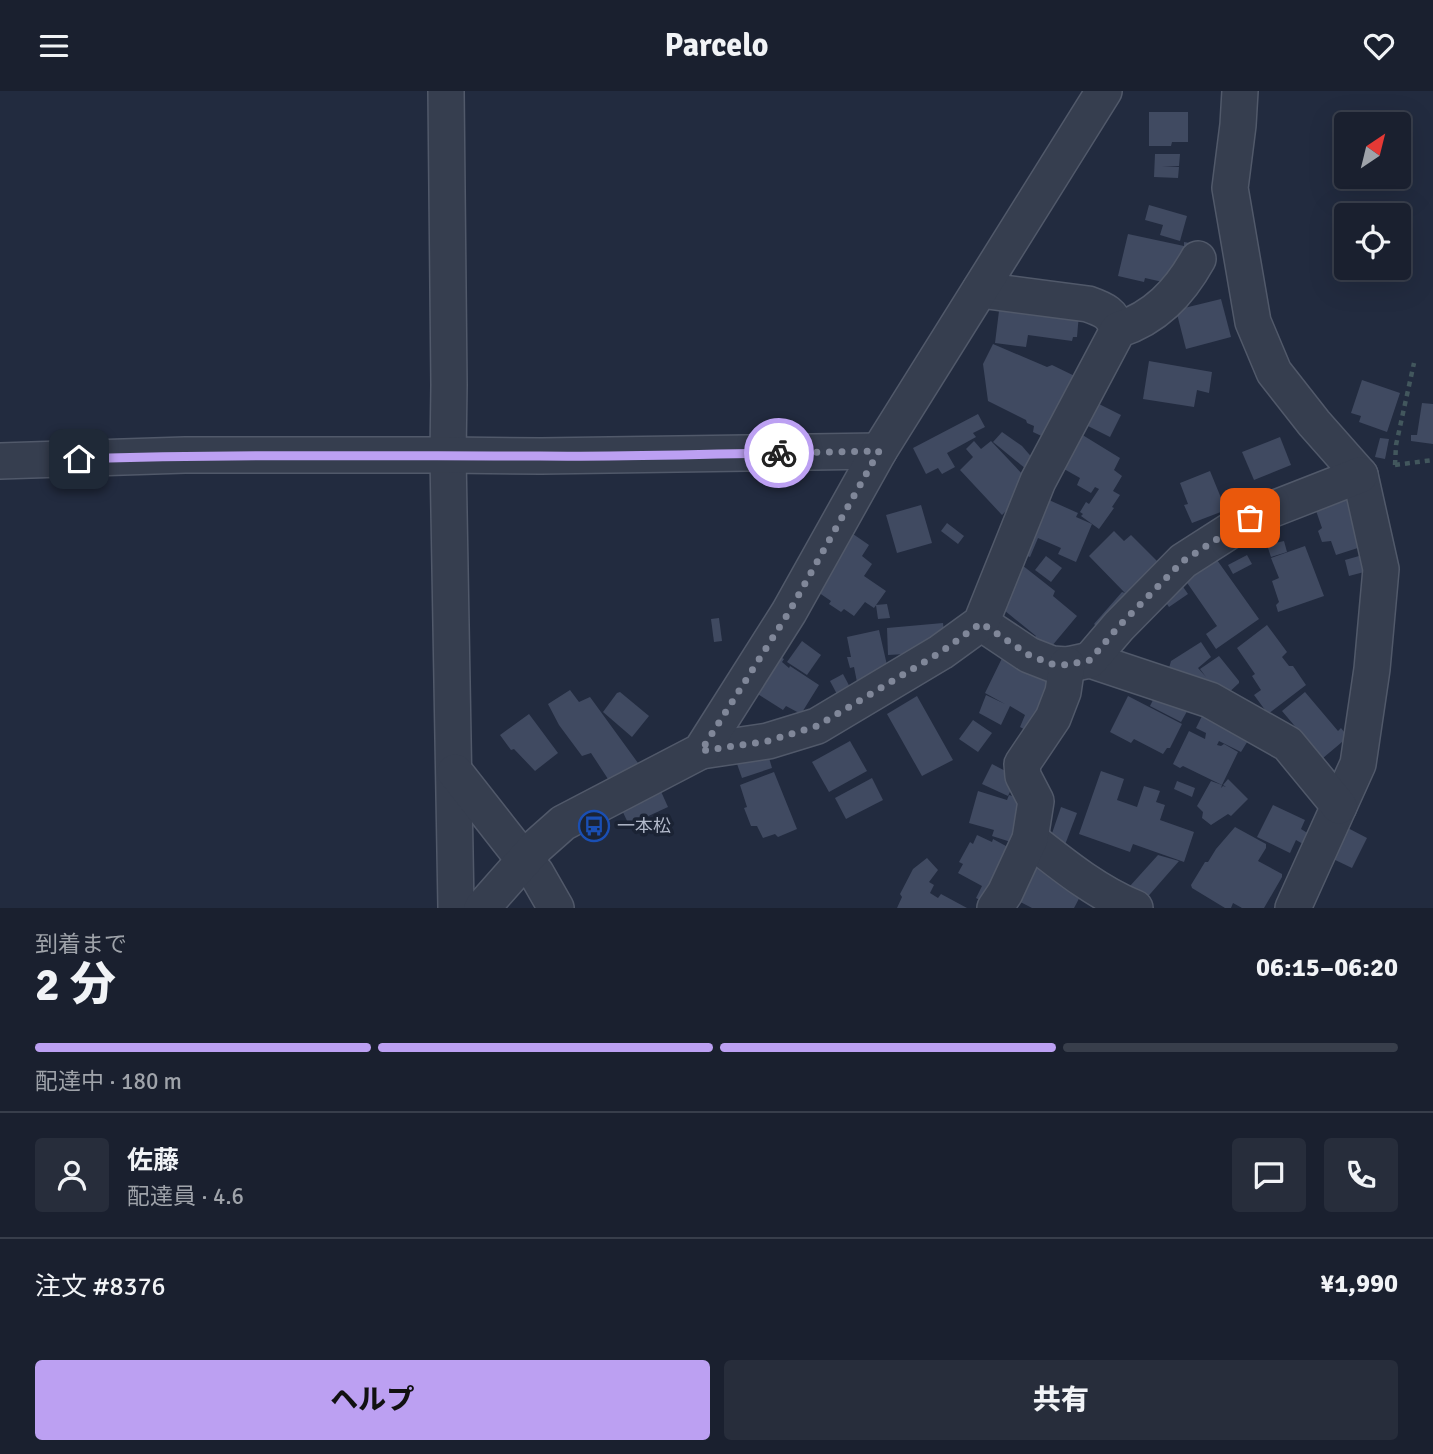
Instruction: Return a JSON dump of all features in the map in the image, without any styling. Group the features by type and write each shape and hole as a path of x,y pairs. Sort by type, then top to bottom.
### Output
{"street":[{"path":"446,91 448,455 456,908"},
{"path":"701,751 789,612 879,451 1104,91"},
{"path":"1240,91 1230,188 1252,322 1274,372 1360,475 1381,569 1373,669 1358,764 1293,908"},
{"path":"482,908 524,860 563,823 701,751 768,741 817,726 941,652 981,623 1038,481 1118,330 1136,324 1175,295 1198,259"},
{"path":"979,290 1088,304 1104,310 1114,319 1118,330"},
{"path":"0,461 185,455 541,456 879,451"},
{"path":"995,908 1005,893 1030,839 1036,801 1023,776 1023,764 1053,718 1078,663 1183,561 1250,518 1360,475"},
{"path":"981,623 1029,655 1052,664 1078,663 1210,700 1288,744 1339,806"},
{"path":"455,772 536,873 556,908"},
{"path":"1030,839 1127,907"}],"path":[{"path":"1395,465 1396,445 1414,363"},
{"path":"1360,475 1395,465 1433,460"}],"building":[{"path":"1149,112 1188,112 1188,142 1172,142 1171,146 1149,146"},
{"path":"1155,154 1180,154 1179,166 1162,166 1179,167 1178,178 1154,177"},
{"path":"1149,205 1187,216 1180,241 1160,235 1163,225 1145,220"},
{"path":"1128,234 1184,246 1184,242 1196,244 1176,285 1145,278 1144,282 1118,276"},
{"path":"1221,299 1231,337 1186,349 1176,310"},
{"path":"1000,303 1079,314 1077,337 1073,337 1072,341 1028,335 1026,347 995,343"},
{"path":"993,344 1047,367 1052,365 1085,381 1052,441 1033,432 1034,426 1026,420 988,401 983,364"},
{"path":"1149,361 1212,372 1209,393 1197,390 1194,407 1143,399"},
{"path":"1362,380 1400,393 1387,432 1359,422 1361,416 1351,413"},
{"path":"1097,403 1121,415 1110,437 1086,425"},
{"path":"1422,403 1433,404 1433,444 1411,441 1411,435 1417,435"},
{"path":"978,414 985,427 973,433 976,437 947,453 955,467 942,474 938,468 926,474 913,448"},
{"path":"1076,431 1120,458 1114,470 1122,476 1113,491 1120,495 1099,529 1081,516 1083,514 1080,512 1099,489 1095,487 1091,493 1077,485 1080,478 1057,465"},
{"path":"1002,432 1022,446 1035,461 1026,469 993,442"},
{"path":"1280,437 1291,465 1254,480 1242,452"},
{"path":"1380,438 1389,439 1385,459 1375,457"},
{"path":"974,441 981,449 991,441 1025,477 1029,489 1002,515 960,470 973,457 966,449"},
{"path":"1210,471 1226,510 1192,523 1184,505 1188,504 1180,483"},
{"path":"1348,491 1364,546 1336,555 1331,541 1322,542 1318,531 1322,528 1313,502"},
{"path":"1040,496 1078,513 1076,517 1092,524 1076,562 1058,554 1061,548 1038,538 1030,557 1019,553"},
{"path":"921,505 932,543 897,553 886,515"},
{"path":"947,523 964,536 958,544 941,531"},
{"path":"1114,531 1124,541 1131,535 1163,567 1135,594 1128,588 1138,597 1105,634 1094,624 1122,592 1125,593 1089,556"},
{"path":"853,534 869,545 862,556 872,564 864,576 886,591 874,608 865,602 854,616 829,604 831,601 812,588"},
{"path":"1284,541 1287,552 1271,557 1267,545"},
{"path":"1305,546 1324,596 1278,612 1276,605 1279,602 1272,581 1279,578 1271,558"},
{"path":"1212,553 1259,619 1216,649 1206,634 1217,626 1181,574"},
{"path":"1247,555 1252,564 1233,574 1228,565"},
{"path":"1046,556 1062,568 1051,582 1035,570"},
{"path":"1359,556 1364,572 1349,576 1345,560"},
{"path":"1022,565 1055,591 1053,596 1077,616 1046,653 1032,641 1036,636 999,606"},
{"path":"1177,578 1188,594 1169,607 1158,591"},
{"path":"887,604 890,618 878,619 876,605"},
{"path":"719,618 722,641 714,642 711,619"},
{"path":"943,623 945,641 923,653 888,655 887,628"},
{"path":"1267,625 1287,652 1282,657 1289,666 1293,666 1306,685 1268,714 1254,695 1261,690 1252,676 1255,674 1237,648"},
{"path":"879,630 889,674 857,682 854,667 850,668 847,657 851,657 847,637"},
{"path":"802,641 821,655 807,675 787,662"},
{"path":"1201,642 1211,657 1198,668 1206,677 1200,669 1219,656 1239,681 1224,697 1205,689 1208,679 1204,687 1167,675 1171,661"},
{"path":"1006,650 1060,674 1035,735 1020,727 1025,715 1010,706 1001,725 979,713 986,695 1005,704 985,693"},
{"path":"775,654 784,659 782,662 789,668 790,666 819,685 801,714 786,706 783,710 753,691"},
{"path":"843,674 852,691 839,698 830,681"},
{"path":"570,690 579,702 590,697 638,763 639,766 616,782 612,778 608,779 591,753 582,756 559,725 548,704"},
{"path":"620,692 649,716 632,737 603,712"},
{"path":"1157,692 1190,706 1181,722 1150,706"},
{"path":"1305,692 1338,731 1341,728 1348,737 1323,758 1313,747 1308,750 1299,731 1282,711"},
{"path":"917,696 953,760 922,776 887,714"},
{"path":"1128,696 1182,724 1170,748 1163,754 1134,739 1131,743 1110,732"},
{"path":"1206,708 1252,734 1241,752 1219,741 1217,745 1224,744 1238,752 1222,785 1183,766 1180,768 1173,764 1189,731 1205,739 1206,733 1196,728"},
{"path":"529,714 558,753 535,771 514,749 511,750 500,735"},
{"path":"973,720 992,733 978,752 959,739"},
{"path":"850,741 867,771 829,792 812,762"},
{"path":"767,751 772,768 742,778 736,761"},
{"path":"992,764 1017,777 1008,796 982,784"},
{"path":"1101,771 1124,779 1117,800 1137,807 1144,786 1160,791 1156,802 1165,805 1160,820 1194,832 1184,862 1133,844 1130,852 1079,834"},
{"path":"774,772 797,829 778,837 775,834 763,838 757,826 751,826 740,785"},
{"path":"872,778 883,800 846,819 835,798"},
{"path":"1228,779 1248,799 1231,816 1228,814 1211,825 1202,818 1203,812 1197,806 1211,781 1222,785 1221,788 1226,787 1223,785"},
{"path":"1177,781 1195,788 1192,797 1174,789"},
{"path":"659,787 668,807 629,825 620,806"},
{"path":"978,791 1007,800 1009,795 1027,800 1014,843 992,836 994,830 969,823"},
{"path":"1273,805 1305,820 1301,829 1309,834 1303,844 1296,840 1290,853 1257,837"},
{"path":"1061,807 1077,813 1063,850 1048,845"},
{"path":"1344,826 1367,838 1352,868 1329,857"},
{"path":"1235,827 1266,844 1258,861 1282,874 1264,908 1242,908 1233,903 1231,908 1225,908 1192,888 1191,885 1205,862 1208,862"},
{"path":"977,835 992,842 993,839 1019,853 991,906 976,898 982,886 958,873 963,864 959,862"},
{"path":"1158,855 1179,861 1144,901 1130,886"},
{"path":"927,858 938,870 929,882 934,885 930,893 938,898 941,894 967,908 897,908 902,897 900,894 913,869"},
{"path":"1030,858 1082,893 1074,908 1032,908 1009,896"}],"way so far":[{"path":"779,453 879,451 789,612 701,751 768,741 817,726 941,652 981,623 1029,655 1052,664 1067,665 1090,660 1119,626 1183,561 1250,518"}],"place":[{"name":"一本松","path":"594,826"}],"route":[{"path":"79,459 185,455 541,456 779,453"}]}
